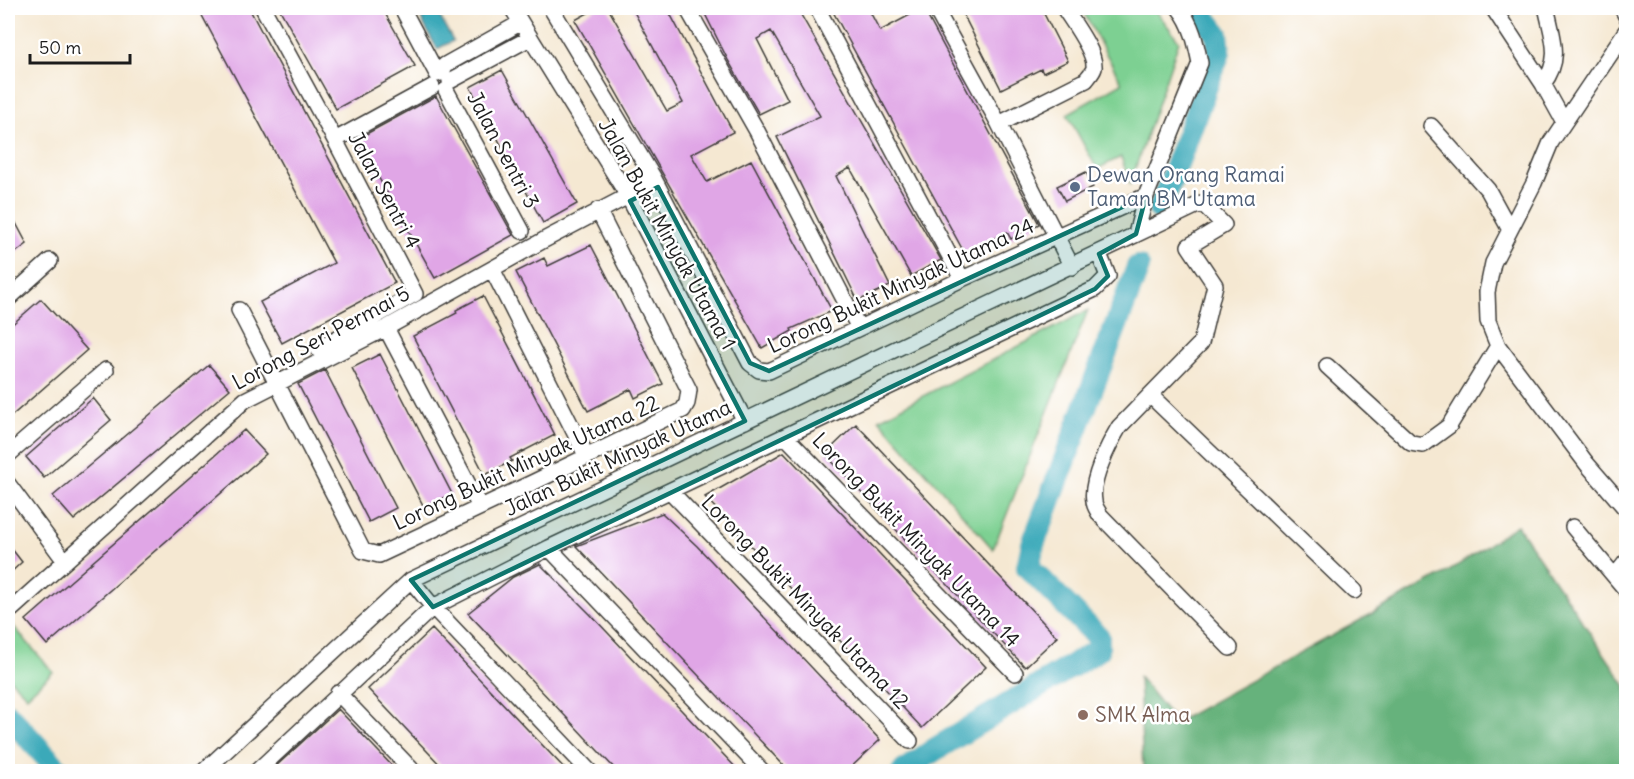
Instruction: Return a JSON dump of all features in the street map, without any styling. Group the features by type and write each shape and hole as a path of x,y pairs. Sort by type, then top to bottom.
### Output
{"street":[{"name":"Jalan Sentri 4","path":"262,8 335,140 415,294 318,349"},
{"name":"Jalan Sentri 3","path":"402,8 522,231"},
{"name":"Jalan Bukit Minyak Utama 1","path":"512,8 627,196 745,421"},
{"name":"Lorong Bukit Minyak Utama 24","path":"551,8 655,182 750,363 759,370 770,371 962,279 1146,196"},
{"path":"687,8 757,131 860,327"},
{"path":"817,8 962,279"},
{"path":"935,8 999,124 1072,267"},
{"path":"999,124 1086,80 1093,71 1092,54 1064,8"},
{"path":"1136,234 1146,196 1200,63 1196,41 1187,18 1179,8"},
{"path":"1493,8 1543,84 1564,122"},
{"path":"1622,8 1626,16"},
{"path":"1543,84 1554,66 1556,55 1547,11"},
{"path":"441,81 445,65 520,23"},
{"path":"1626,31 1551,142 1534,183 1493,263 1487,292 1488,321 1498,346 1587,464 1626,509"},
{"path":"335,140 441,81 530,38"},
{"path":"1431,126 1488,190 1510,230"},
{"name":"Lorong Seri Permai 5","path":"12,609 245,400 386,328 598,210 655,182"},
{"name":"Jalan Bukit Minyak Utama","path":"203,771 411,580 1072,267 1202,203 1224,225 1189,246 1215,285 1201,343 1151,396"},
{"name":"Lorong Bukit Minyak Utama 22","path":"278,383 363,551 380,555 678,414 683,410 689,390 598,210"},
{"path":"256,771 433,607 549,548 1095,289 1107,276 1098,254"},
{"path":"8,299 50,261"},
{"path":"492,269 587,457"},
{"path":"239,310 278,383"},
{"path":"386,328 480,507"},
{"path":"1327,366 1411,443 1423,445 1449,426 1498,346"},
{"path":"8,455 106,370"},
{"path":"1230,648 1100,515 1094,502 1094,487 1109,444 1119,427 1151,396 1354,591"},
{"name":"Lorong Bukit Minyak Utama 14","path":"786,437 1016,673"},
{"path":"8,484 65,561"},
{"name":"Lorong Bukit Minyak Utama 12","path":"670,491 910,741"},
{"path":"1573,527 1626,590"},
{"path":"549,548 763,771"},
{"path":"1615,576 1626,562"},
{"path":"411,580 433,607 590,771"},
{"path":"338,693 414,771"}],"highlighted area":[{"path":"658,187 750,363 769,371 1146,196 1136,234 1099,254 1108,276 1095,289 433,607 411,580 745,421 630,201"}],"green space":[{"path":"1081,8 1154,8 1179,41 1130,184 1121,157 1097,169 1067,114 1122,83"},
{"path":"1088,310 993,549 879,419"},
{"path":"1517,525 1626,686 1626,771 1143,771 1139,677 1176,722 1449,571"},
{"path":"8,620 53,672 27,696 8,677"}],"water":[{"path":"437,11 453,41 437,49 421,19"}],"building":[{"path":"198,8 249,8 395,283 282,343 260,302 334,263"},
{"path":"279,8 382,8 415,66 336,109"},
{"path":"597,8 608,8 667,111 683,103 632,8 667,8 733,132 691,154 707,182 751,160 832,311 791,329 792,331 762,348 575,20"},
{"path":"702,8 797,8 941,260 911,276 850,168 836,176 890,286 858,301 777,137 820,116 771,31 757,39 788,100 759,114"},
{"path":"831,8 868,8 880,31 923,8 1039,224 1011,239 1007,232 965,254"},
{"path":"960,8 1041,8 1068,61 1043,73 1041,69 1001,89"},
{"path":"502,70 577,204 543,223 470,87"},
{"path":"436,96 513,235 435,278 357,139"},
{"name":"Dewan Orang Ramai Taman BM Utama","path":"1086,172 1093,187 1065,201 1057,186"},
{"path":"8,208 27,244 8,258"},
{"path":"591,245 663,384 635,398 631,389 588,411 516,272 544,258 548,266"},
{"path":"483,296 555,435 510,458 512,461 485,475 413,336 457,313 456,310"},
{"path":"41,299 87,350 8,419 8,328"},
{"path":"380,354 452,494 424,507 352,368"},
{"path":"209,365 230,389 74,520 53,496"},
{"path":"325,370 396,508 369,522 298,384"},
{"path":"93,398 111,420 44,478 26,457"},
{"path":"856,424 1057,637 1025,667 825,454"},
{"path":"244,430 266,454 47,645 26,620"},
{"path":"784,452 986,667 922,728 705,497"},
{"path":"662,513 697,546 880,740 847,771 789,771 576,546"},
{"path":"8,544 22,562 8,575"},
{"path":"540,564 739,771 617,771 468,613 513,577"},
{"path":"432,629 567,771 446,771 368,689"},
{"path":"338,709 397,771 276,771 273,769"}],"waterway":[{"path":"1160,209 1219,52 1217,34 1197,8"},
{"path":"903,772 934,750 1098,650 1098,637 1028,567 1033,544 1138,267"},
{"path":"8,715 60,772"}],"place":[{"name":"Dewan Orang Ramai Taman BM Utama","path":"1075,187"},
{"name":"SMK Alma","path":"1083,715"}]}
